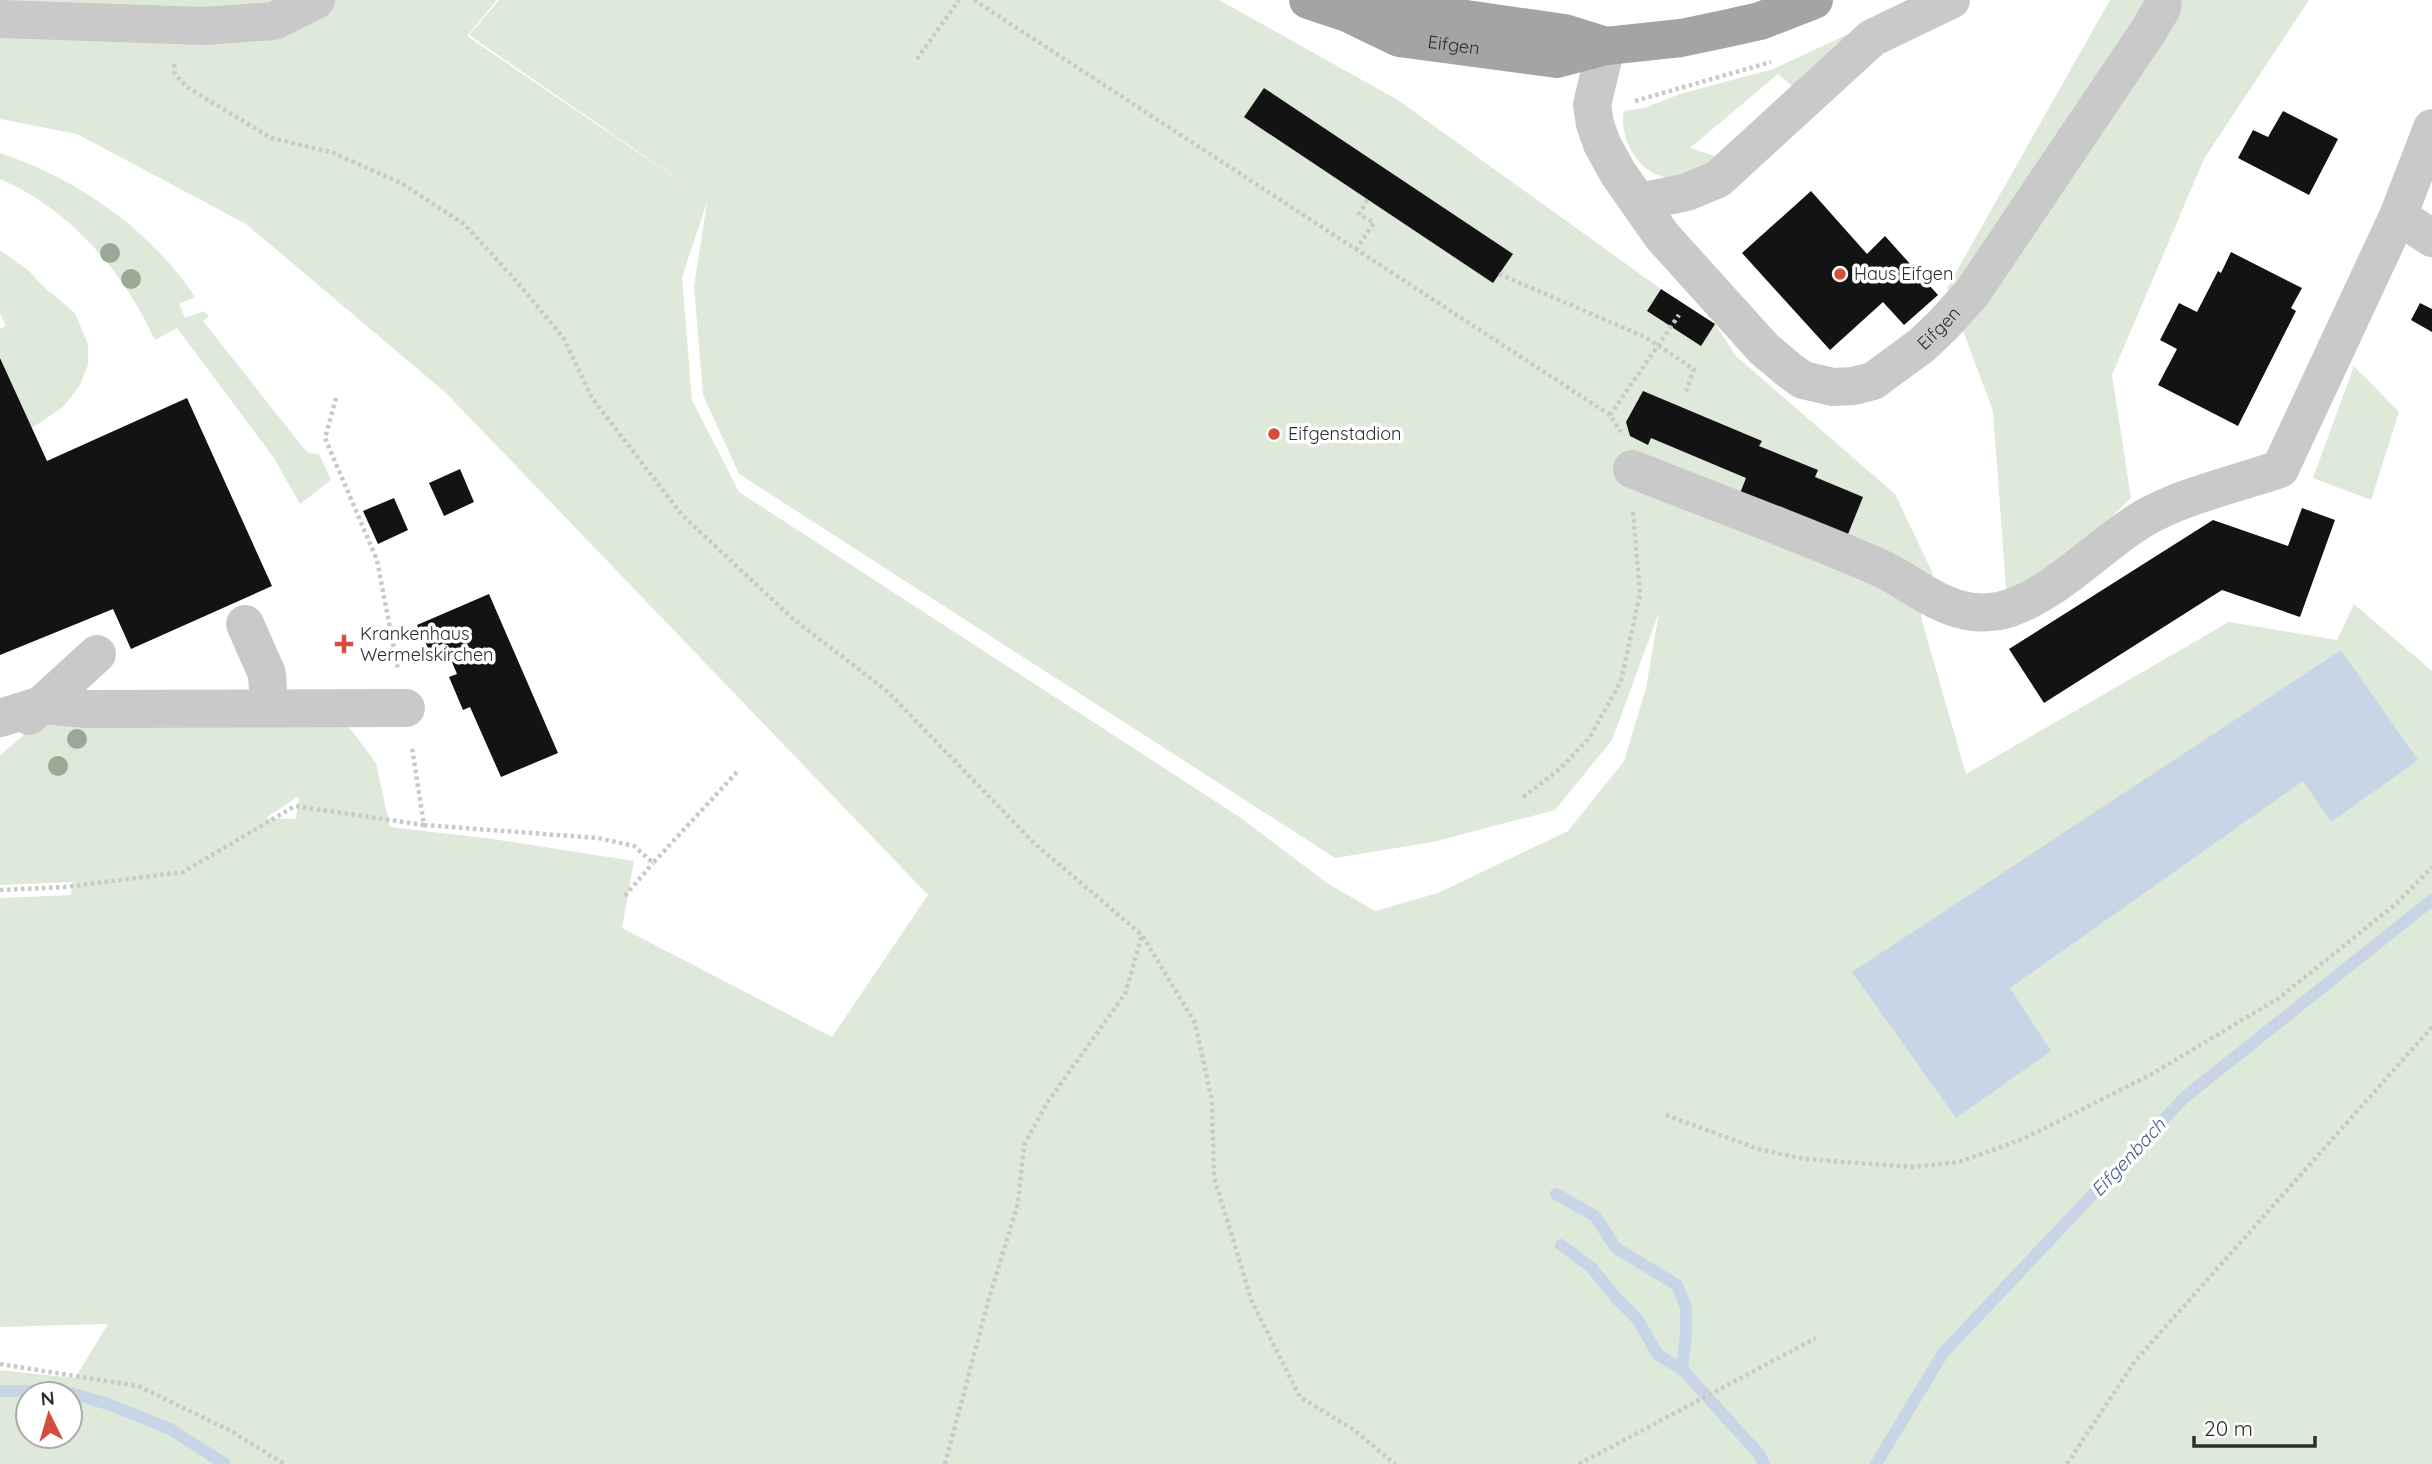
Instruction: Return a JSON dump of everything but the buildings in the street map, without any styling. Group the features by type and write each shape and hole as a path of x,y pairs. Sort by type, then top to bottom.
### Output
{"main road":[{"name":"Eifgen","path":"1308,0 1347,13 1403,10 1564,33 1606,46 1681,38 1724,29 1760,21 1814,0"}],"street":[{"path":"0,19 204,26 274,21 316,0"},
{"path":"1640,202 1687,192 1718,179 1872,38 1951,0"},
{"name":"Eifgen","path":"1606,46 1592,105 1595,124 1602,144 1618,173 1662,236 1764,349 1789,370 1815,384 1853,386 1873,381 1922,345 1972,293 2149,30 2163,0"},
{"path":"1632,469 1881,568 1942,603 1965,611 2008,609 2038,595 2142,520 2175,504 2280,469 2398,216 2432,128"},
{"path":"2398,216 2432,238"},
{"path":"245,624 267,674 269,708"},
{"path":"0,740 97,654"},
{"path":"0,718 42,705 87,709 406,708"}],"path":[{"path":"917,59 959,0"},
{"path":"974,0 1610,415 1625,438 1632,469 1633,519 1640,594 1621,681 1590,737 1560,769 1523,797"},
{"path":"167,25 175,74 187,87 271,138 331,152 401,183 464,225 512,276 562,337 592,398 682,514 792,618 887,691 1034,843 1142,935 1195,1023 1212,1101 1214,1177 1252,1302 1300,1397 1354,1430 1395,1464"},
{"path":"1356,250 1374,223 1359,214 1368,199"},
{"path":"1499,274 1659,345 1694,369 1685,394"},
{"path":"1610,415 1671,327"},
{"path":"625,896 737,772"},
{"path":"424,825 598,838 634,846 653,863"},
{"path":"1666,1115 1758,1149 1805,1159 1913,1167 1959,1162 2023,1139 2139,1080 2279,999 2398,902 2432,867"},
{"path":"945,1464 1017,1203 1024,1145 1046,1103 1125,994 1142,935"},
{"path":"2067,1464 2135,1361 2432,1027"},
{"path":"1579,1464 1816,1338"},
{"path":"0,1364 138,1386 232,1431 284,1464"}],"green space":[{"path":"0,0 497,0 467,36 708,200 469,35 499,0 1219,0 1398,100 1661,289 1715,324 1736,356 1895,494 1933,574 1921,617 1966,774 2229,622 2337,640 2354,604 2432,671 2432,1464 0,1464 0,1370 75,1378 108,1324 0,1327 0,898 71,895 72,882 0,885 0,755 26,733 58,720 349,727 376,763 390,827 493,839 634,861 622,928 832,1037 928,895 446,393 246,224 77,134 0,119","holes":["707,202 694,287 703,395 739,474 1335,858 1433,842 1555,810 1612,740 1659,612 1646,688 1624,761 1568,831 1438,893 1375,911 1327,883 1238,816 739,492 692,400 682,277","299,796 296,819 266,818"]},
{"path":"2110,0 2309,0 2204,159 2112,375 2131,498 2008,616 1993,411 1947,288"},
{"path":"1859,29 1797,90 1778,74 1690,148 1722,158 1683,176 1665,177 1644,167 1629,146 1623,122 1624,111 1644,108 1680,94 1773,69"},
{"path":"0,153 56,176 83,192 134,228 156,249 195,297 179,304 185,318 204,311 209,316 203,321 301,445 309,453 319,454 331,480 300,504 274,458 177,328 155,340 127,290 92,245 49,207 0,179"},
{"path":"0,250 29,271 75,313 88,344 88,365 80,385 63,407 32,428 0,358 0,329 6,326 0,313"},
{"path":"2354,366 2399,412 2371,500 2313,478"}],"water":[{"path":"2341,650 2418,760 2331,822 2303,781 2010,988 2051,1051 1956,1118 1852,972"}],"waterway":[{"name":"Eifgenbach","path":"1876,1464 1943,1353 2185,1097 2432,900"},
{"path":"1556,1194 1595,1216 1616,1248 1677,1285 1686,1307 1682,1369"},
{"path":"1561,1245 1591,1267 1638,1320 1658,1355 1682,1369 1759,1454 1764,1464"},
{"path":"0,1391 64,1391 111,1405 170,1429 225,1464"}],"place":[{"name":"Haus Eifgen","path":"1840,274"},
{"name":"Eifgenstadion","path":"1274,434"},
{"name":"Krankenhaus Wermelskirchen","path":"344,644"}]}
